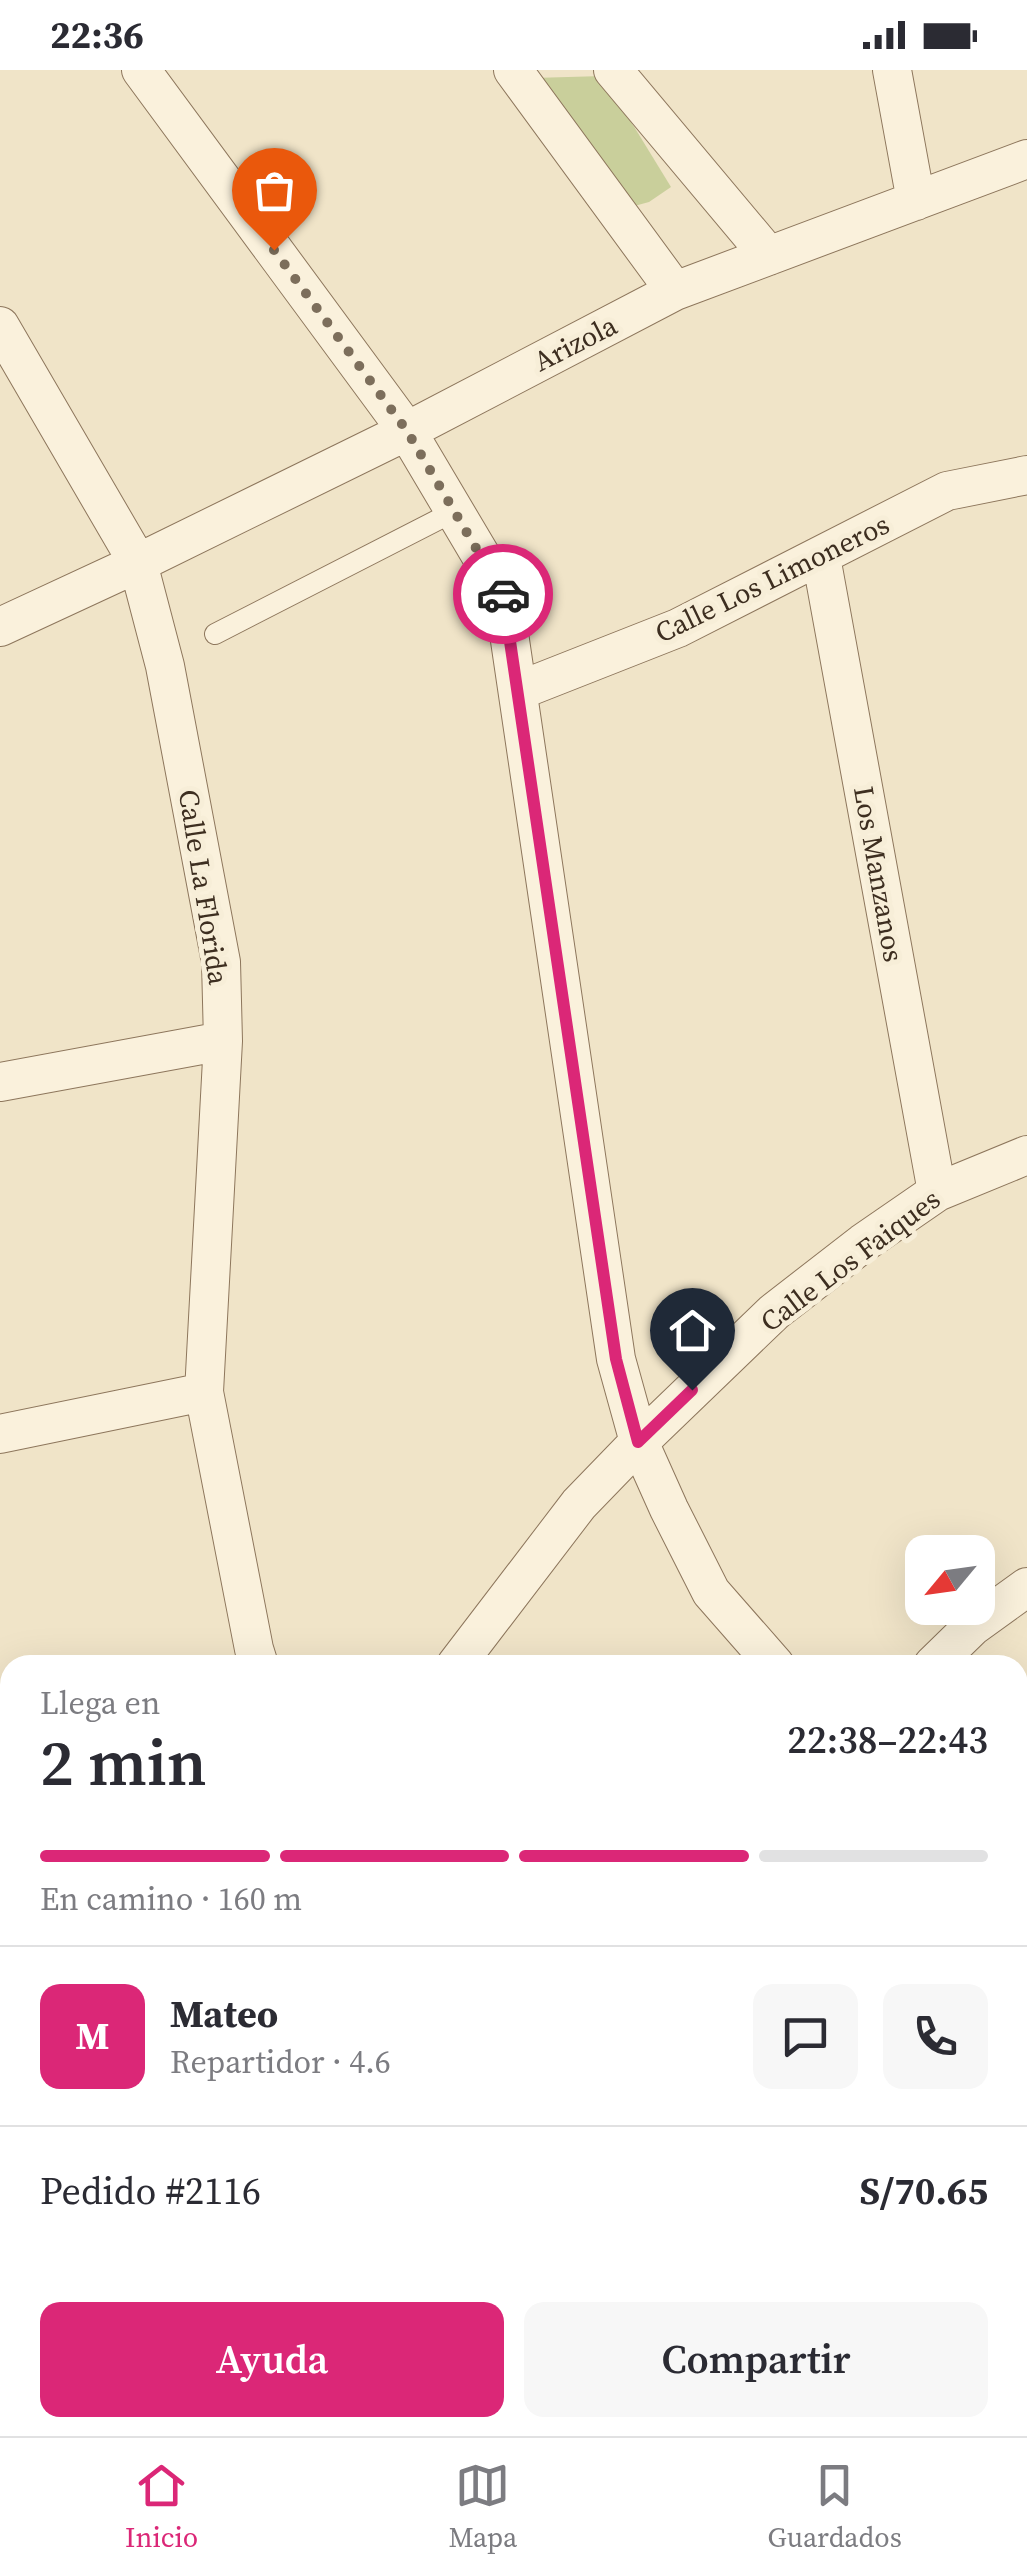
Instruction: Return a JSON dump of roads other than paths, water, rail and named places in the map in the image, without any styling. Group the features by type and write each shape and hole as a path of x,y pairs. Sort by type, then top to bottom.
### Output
{"street":[{"path":"140,70 407,431 503,593 616,1359 638,1442 668,1510 711,1592 766,1655"},
{"path":"514,70 675,291"},
{"path":"613,70 770,256"},
{"path":"892,70 916,202"},
{"name":"Arizola","path":"0,628 407,431 675,291 1027,159"},
{"name":"Calle La Florida","path":"0,326 138,563 164,666 222,962 223,1041 204,1392 256,1655"},
{"name":"Calle Los Limoneros","path":"518,690 678,628 947,491 1027,475"},
{"name":"Los Manzanos","path":"820,557 937,1192"},
{"path":"0,1082 223,1041"},
{"name":"Calle Los Faiques","path":"464,1655 579,1504 774,1312 937,1192 1027,1155"},
{"path":"0,1434 204,1392"},
{"path":"943,1655 973,1626 1027,1587"}],"lane":[{"path":"215,634 455,511"}]}
